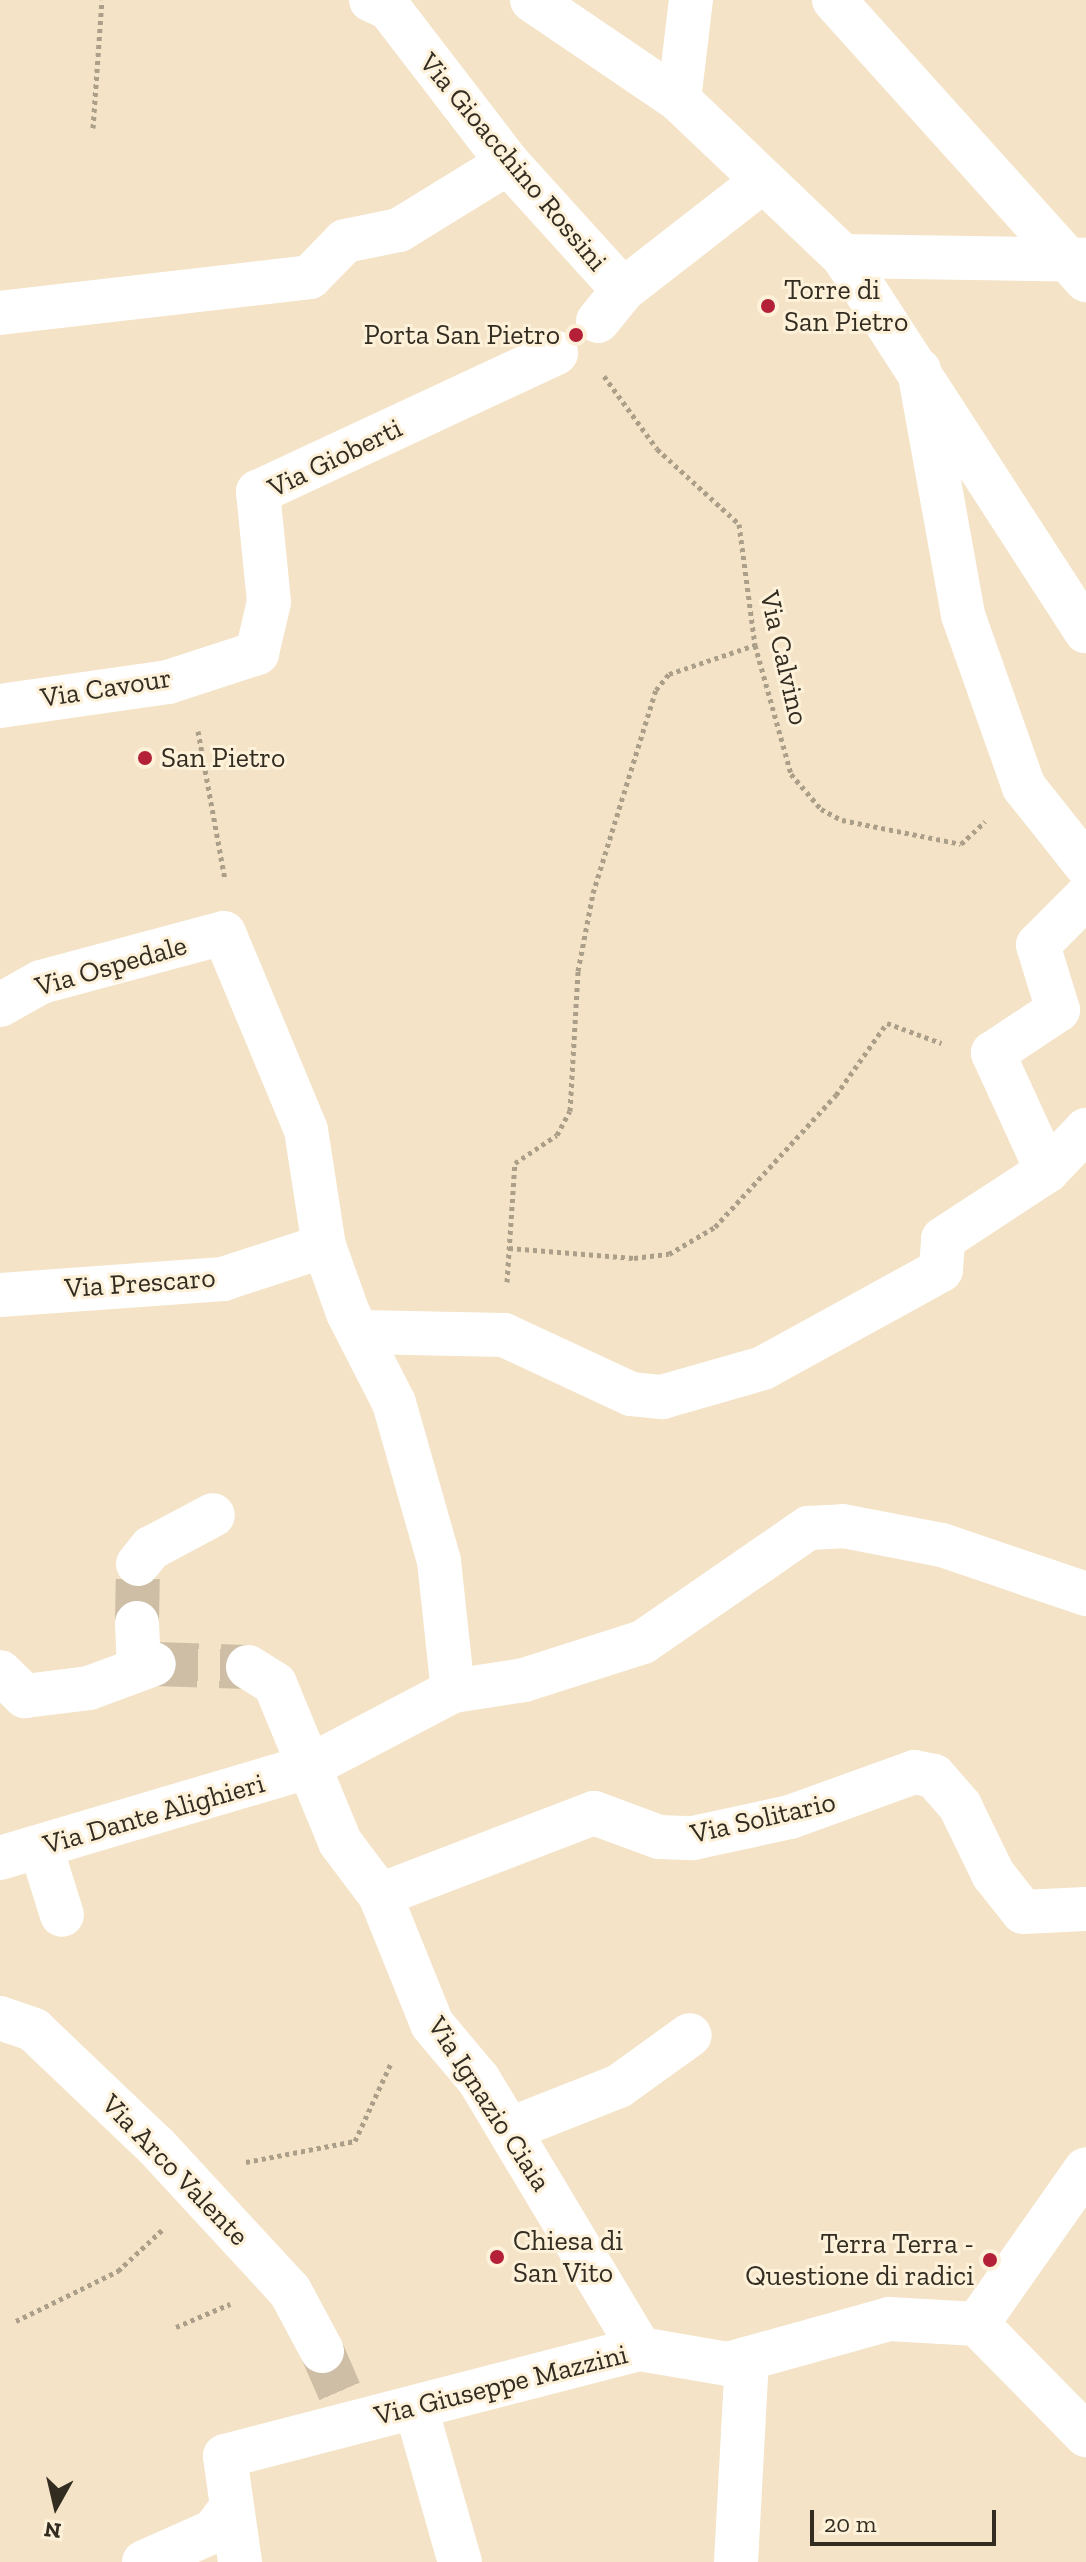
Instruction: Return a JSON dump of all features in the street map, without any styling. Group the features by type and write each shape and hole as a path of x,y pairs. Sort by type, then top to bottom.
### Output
{"street":[{"path":"532,0 679,100 759,184 843,256 919,368 1086,631"},
{"path":"679,100 691,0"},
{"path":"834,0 1080,266"},
{"name":"Via Gioacchino Rossini","path":"385,3 508,163 610,305 759,184"},
{"path":"0,313 310,277 345,241 399,230 508,163"},
{"path":"843,256 1080,266"},
{"name":"Via Gioberti","path":"257,653 269,602 258,492 556,353"},
{"path":"919,368 963,615 1024,787 1086,865"},
{"name":"Via Cavour","path":"0,706 188,675 257,653"},
{"path":"362,1332 504,1335 631,1394 662,1397 763,1368 941,1270 943,1239 1072,1153 993,1053 1058,1010 1038,945 1086,897"},
{"path":"224,933 306,1130 324,1246 348,1313 362,1332 394,1403 439,1561 453,1691"},
{"name":"Via Ospedale","path":"0,1005 41,982 224,933"},
{"name":"Via Prescaro","path":"0,1295 223,1279 324,1246"},
{"path":"138,1564 151,1548 213,1515"},
{"name":"Via Dante Alighieri","path":"20,1853 308,1767 453,1691 524,1680 643,1642 808,1528 843,1526 942,1545 1086,1594"},
{"path":"0,1672 25,1696 89,1688 147,1667 137,1623"},
{"name":"Via Ignazio Ciaia","path":"248,1667 275,1684 340,1842 380,1895 432,2024 510,2129 640,2349"},
{"name":"Via Solitario","path":"380,1895 594,1813 659,1837 693,1838 790,1817 914,1772 934,1776 960,1806 993,1874 1023,1912 1086,1909"},
{"path":"20,1853 62,1915"},
{"name":"Via Arco Valente","path":"2,2022 34,2030 156,2146 290,2291 322,2351"},
{"path":"510,2129 619,2086 690,2035"},
{"path":"1086,2169 977,2324 1086,2435"},
{"name":"Via Giuseppe Mazzini","path":"228,2512 225,2456 348,2414 416,2408 640,2349 728,2364 889,2319 977,2324"},
{"path":"736,2562 747,2359"},
{"path":"416,2408 460,2562"},
{"path":"144,2562 214,2531 228,2512"},
{"path":"228,2512 240,2562"}],"path":[{"path":"93,128 102,0"},
{"name":"Via Calvino","path":"601,372 657,449 739,524 755,645 791,774 821,809 961,844 1024,787"},
{"path":"504,1335 515,1163 557,1135 570,1111 578,971 593,893 656,690 669,674 755,645"},
{"path":"188,675 229,901 224,933"},
{"path":"509,1248 634,1258 669,1254 704,1234 836,1095 887,1023 912,1037 993,1053"}],"tunnel":[{"path":"137,1623 138,1564"},
{"path":"154,1664 248,1667"},
{"path":"322,2351 345,2404"}],"place":[{"name":"Torre di San Pietro","path":"768,306"},
{"name":"Porta San Pietro","path":"576,335"},
{"name":"San Pietro","path":"145,758"},
{"name":"Chiesa di San Vito","path":"497,2257"},
{"name":"Terra Terra - Questione di radici","path":"990,2260"}]}
